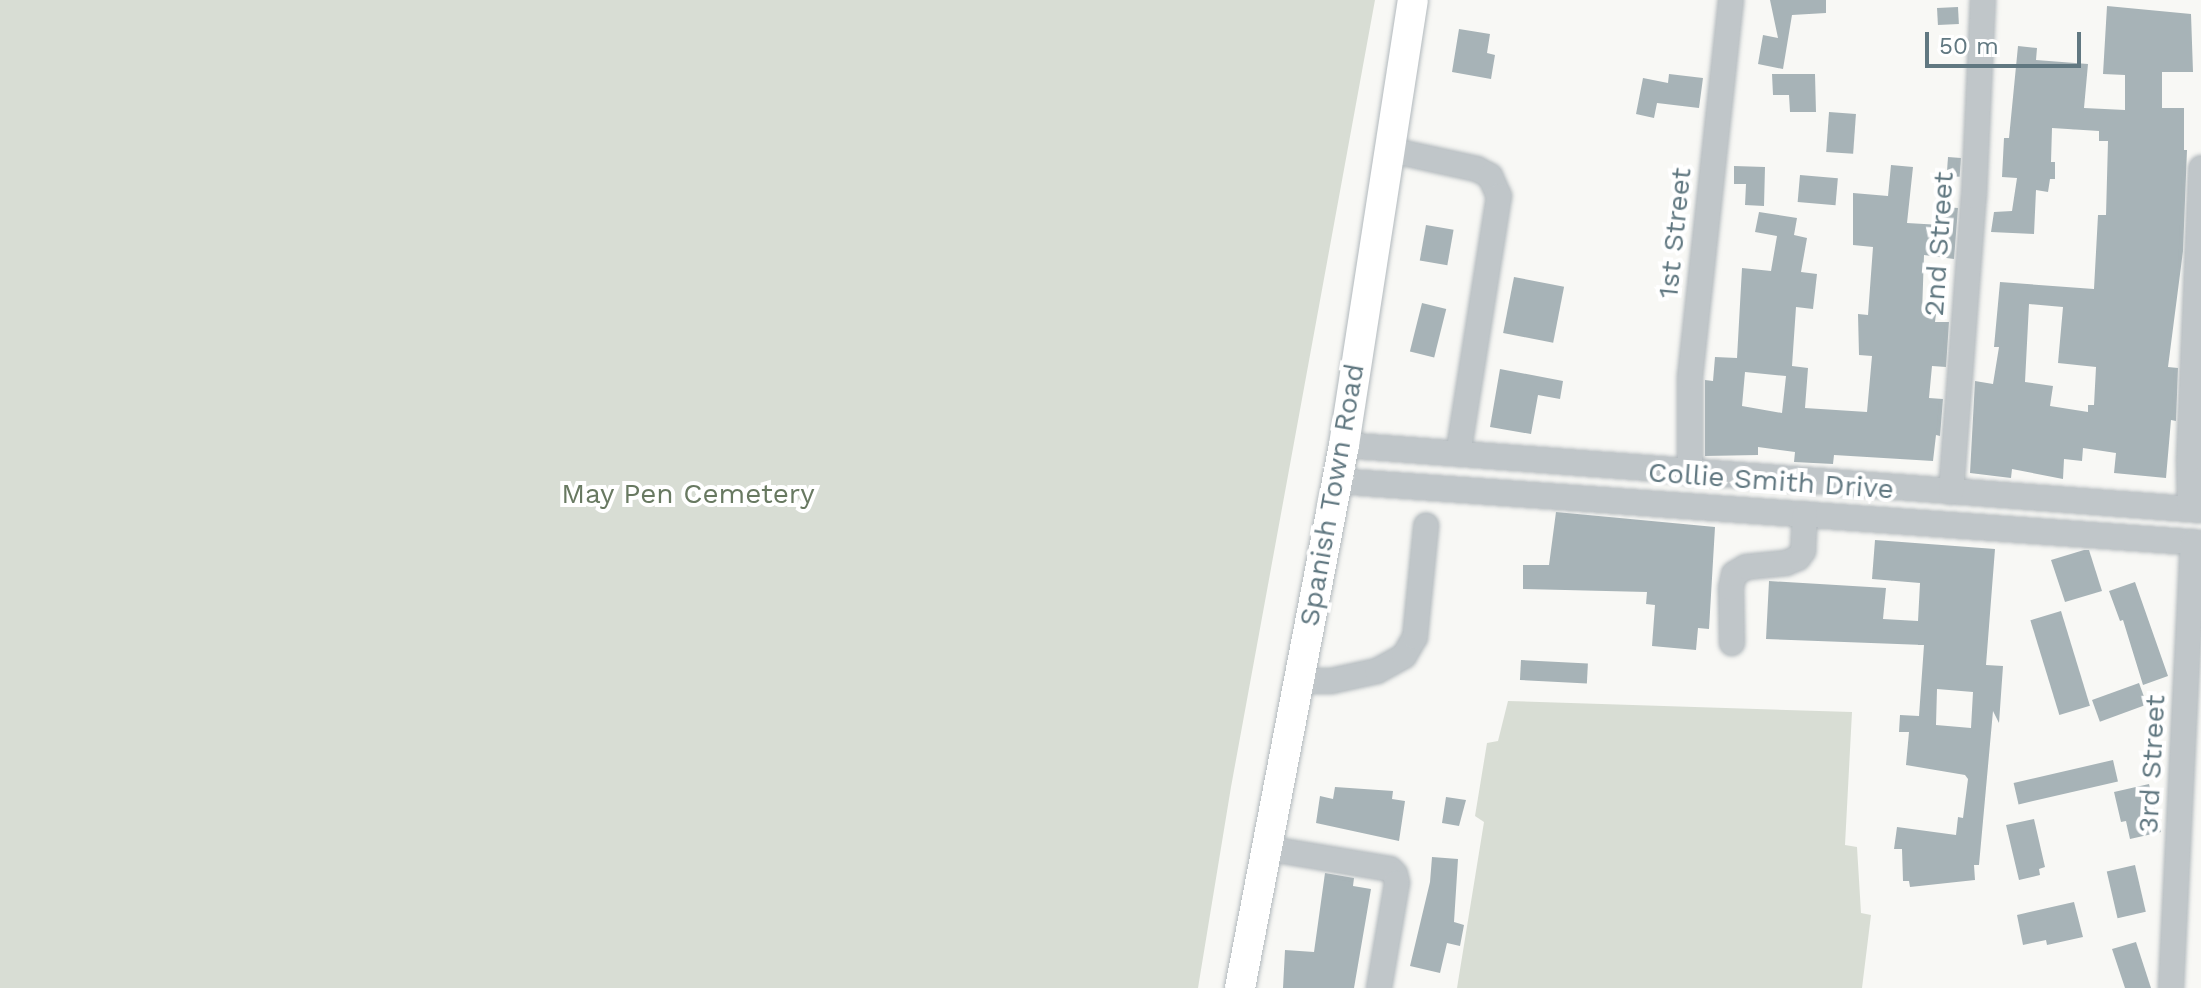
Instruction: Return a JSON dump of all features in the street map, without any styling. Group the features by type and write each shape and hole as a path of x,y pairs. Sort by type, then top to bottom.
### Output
{"main road":[{"name":"Spanish Town Road","path":"1240,988 1344,445 1413,0"}],"street":[{"name":"1st Street","path":"1690,473 1690,377 1731,0"},
{"name":"2nd Street","path":"1951,492 1974,196 1983,0"},
{"path":"1390,150 1477,169 1490,176 1499,196 1458,454"},
{"path":"2195,510 2189,460 2201,168"},
{"name":"Collie Smith Drive","path":"1344,445 2195,510"},
{"name":"Collie Smith Drive","path":"1337,481 2197,543"},
{"path":"1732,643 1731,588 1734,574 1746,567 1786,563 1798,558 1803,551 1805,514"},
{"path":"1298,681 1331,681 1377,671 1404,656 1415,637 1426,526"},
{"name":"3rd Street","path":"2171,988 2193,702 2197,543"},
{"path":"1265,848 1390,869 1395,874 1397,883 1379,988"}],"green space":[{"name":"May Pen Cemetery","path":"0,0 1375,0 1231,787 1198,988 0,988"},
{"path":"1508,701 1852,712 1845,845 1857,847 1861,913 1871,915 1862,988 1457,988 1484,822 1475,816 1487,743 1498,741"}],"building":[{"path":"1770,0 1826,0 1826,13 1792,15 1783,69 1758,64 1763,35 1778,38"},
{"path":"2107,6 2191,14 2193,72 2162,72 2162,108 2184,108 2184,150 2187,150 2183,251 2168,367 2178,368 2176,421 2171,420 2166,478 2114,473 2116,453 2083,448 2082,461 2064,459 2063,479 2012,469 2011,478 1970,473 1975,381 1993,384 1999,347 1994,347 2000,282 2094,289 2098,215 2106,215 2108,141 2099,141 2099,131 2052,128 2051,162 2055,162 2055,179 2050,179 2048,192 2036,190 2034,234 1991,232 1994,212 2012,211 2017,178 2002,177 2004,138 2009,138 2018,46 2037,48 2036,60 2088,64 2084,108 2125,110 2125,75 2103,74","holes":["2029,304 2063,307 2058,363 2096,367 2094,405 2088,405 2088,412 2050,406 2053,386 2025,382"]},
{"path":"1958,7 1959,24 1938,25 1937,8"},
{"path":"1459,29 1490,34 1487,53 1495,55 1491,79 1452,72"},
{"path":"1669,74 1703,78 1699,108 1657,103 1654,118 1636,114 1643,78 1668,83"},
{"path":"1772,74 1815,74 1816,112 1790,112 1789,95 1773,95"},
{"path":"1829,112 1856,114 1853,154 1826,152"},
{"path":"1948,157 1961,158 1960,177 1947,176"},
{"path":"1891,165 1913,167 1907,223 1941,225 1944,207 1958,208 1954,259 1924,255 1922,313 1936,314 1935,322 1949,322 1946,367 1932,366 1929,398 1943,399 1940,436 1936,435 1933,461 1834,455 1833,464 1794,462 1795,452 1758,447 1758,455 1705,456 1705,380 1713,381 1715,357 1737,358 1742,268 1771,271 1777,236 1755,232 1759,212 1797,218 1794,235 1807,238 1801,272 1817,274 1813,309 1796,307 1792,366 1808,368 1805,408 1867,412 1872,356 1859,355 1858,314 1868,315 1873,247 1853,245 1853,193 1888,196","holes":["1745,372 1786,376 1782,413 1742,406"]},
{"path":"1734,166 1765,167 1764,206 1745,205 1746,184 1734,184"},
{"path":"1800,175 1838,178 1836,205 1798,202"},
{"path":"1426,225 1454,230 1447,265 1420,260"},
{"path":"1514,277 1564,287 1553,343 1503,333"},
{"path":"1422,303 1446,309 1434,358 1410,352"},
{"path":"1500,369 1563,381 1560,399 1538,395 1531,434 1490,427"},
{"path":"1556,512 1715,527 1709,629 1698,628 1696,650 1652,646 1655,605 1646,604 1647,592 1523,589 1523,565 1549,565"},
{"path":"1875,540 1995,549 1986,665 2003,666 1999,723 1993,711 1979,865 1974,865 1975,880 1910,887 1909,881 1903,881 1902,849 1894,849 1897,827 1956,835 1958,817 1963,818 1968,779 1965,775 1906,765 1909,732 1899,732 1900,715 1919,716 1924,645 1766,639 1769,581 1886,588 1883,619 1918,621 1920,583 1872,579","holes":["1937,689 1973,692 1971,728 1936,725"]},
{"path":"2089,550 2102,591 2065,602 2051,560"},
{"path":"2135,582 2168,676 2143,685 2123,620 2120,621 2109,591"},
{"path":"2061,611 2090,706 2059,715 2030,620"},
{"path":"1521,660 1588,664 1587,683 1520,680"},
{"path":"2139,683 2147,705 2100,722 2092,700"},
{"path":"2113,760 2118,781 2019,804 2014,783"},
{"path":"2149,784 2161,832 2130,839 2126,821 2121,822 2114,792"},
{"path":"1335,787 1393,791 1392,799 1405,801 1399,841 1316,823 1320,796 1333,799"},
{"path":"1446,797 1466,800 1459,826 1442,823"},
{"path":"2034,819 2045,867 2039,869 2040,875 2019,880 2006,825"},
{"path":"1432,857 1458,859 1454,922 1464,925 1460,946 1447,943 1440,973 1410,966 1430,882"},
{"path":"2135,865 2146,912 2118,918 2107,872"},
{"path":"1325,873 1354,878 1353,886 1371,889 1354,988 1283,988 1285,950 1314,952"},
{"path":"2074,902 2083,937 2047,945 2046,940 2023,945 2017,915"},
{"path":"2136,942 2151,988 2125,988 2112,949"}]}
